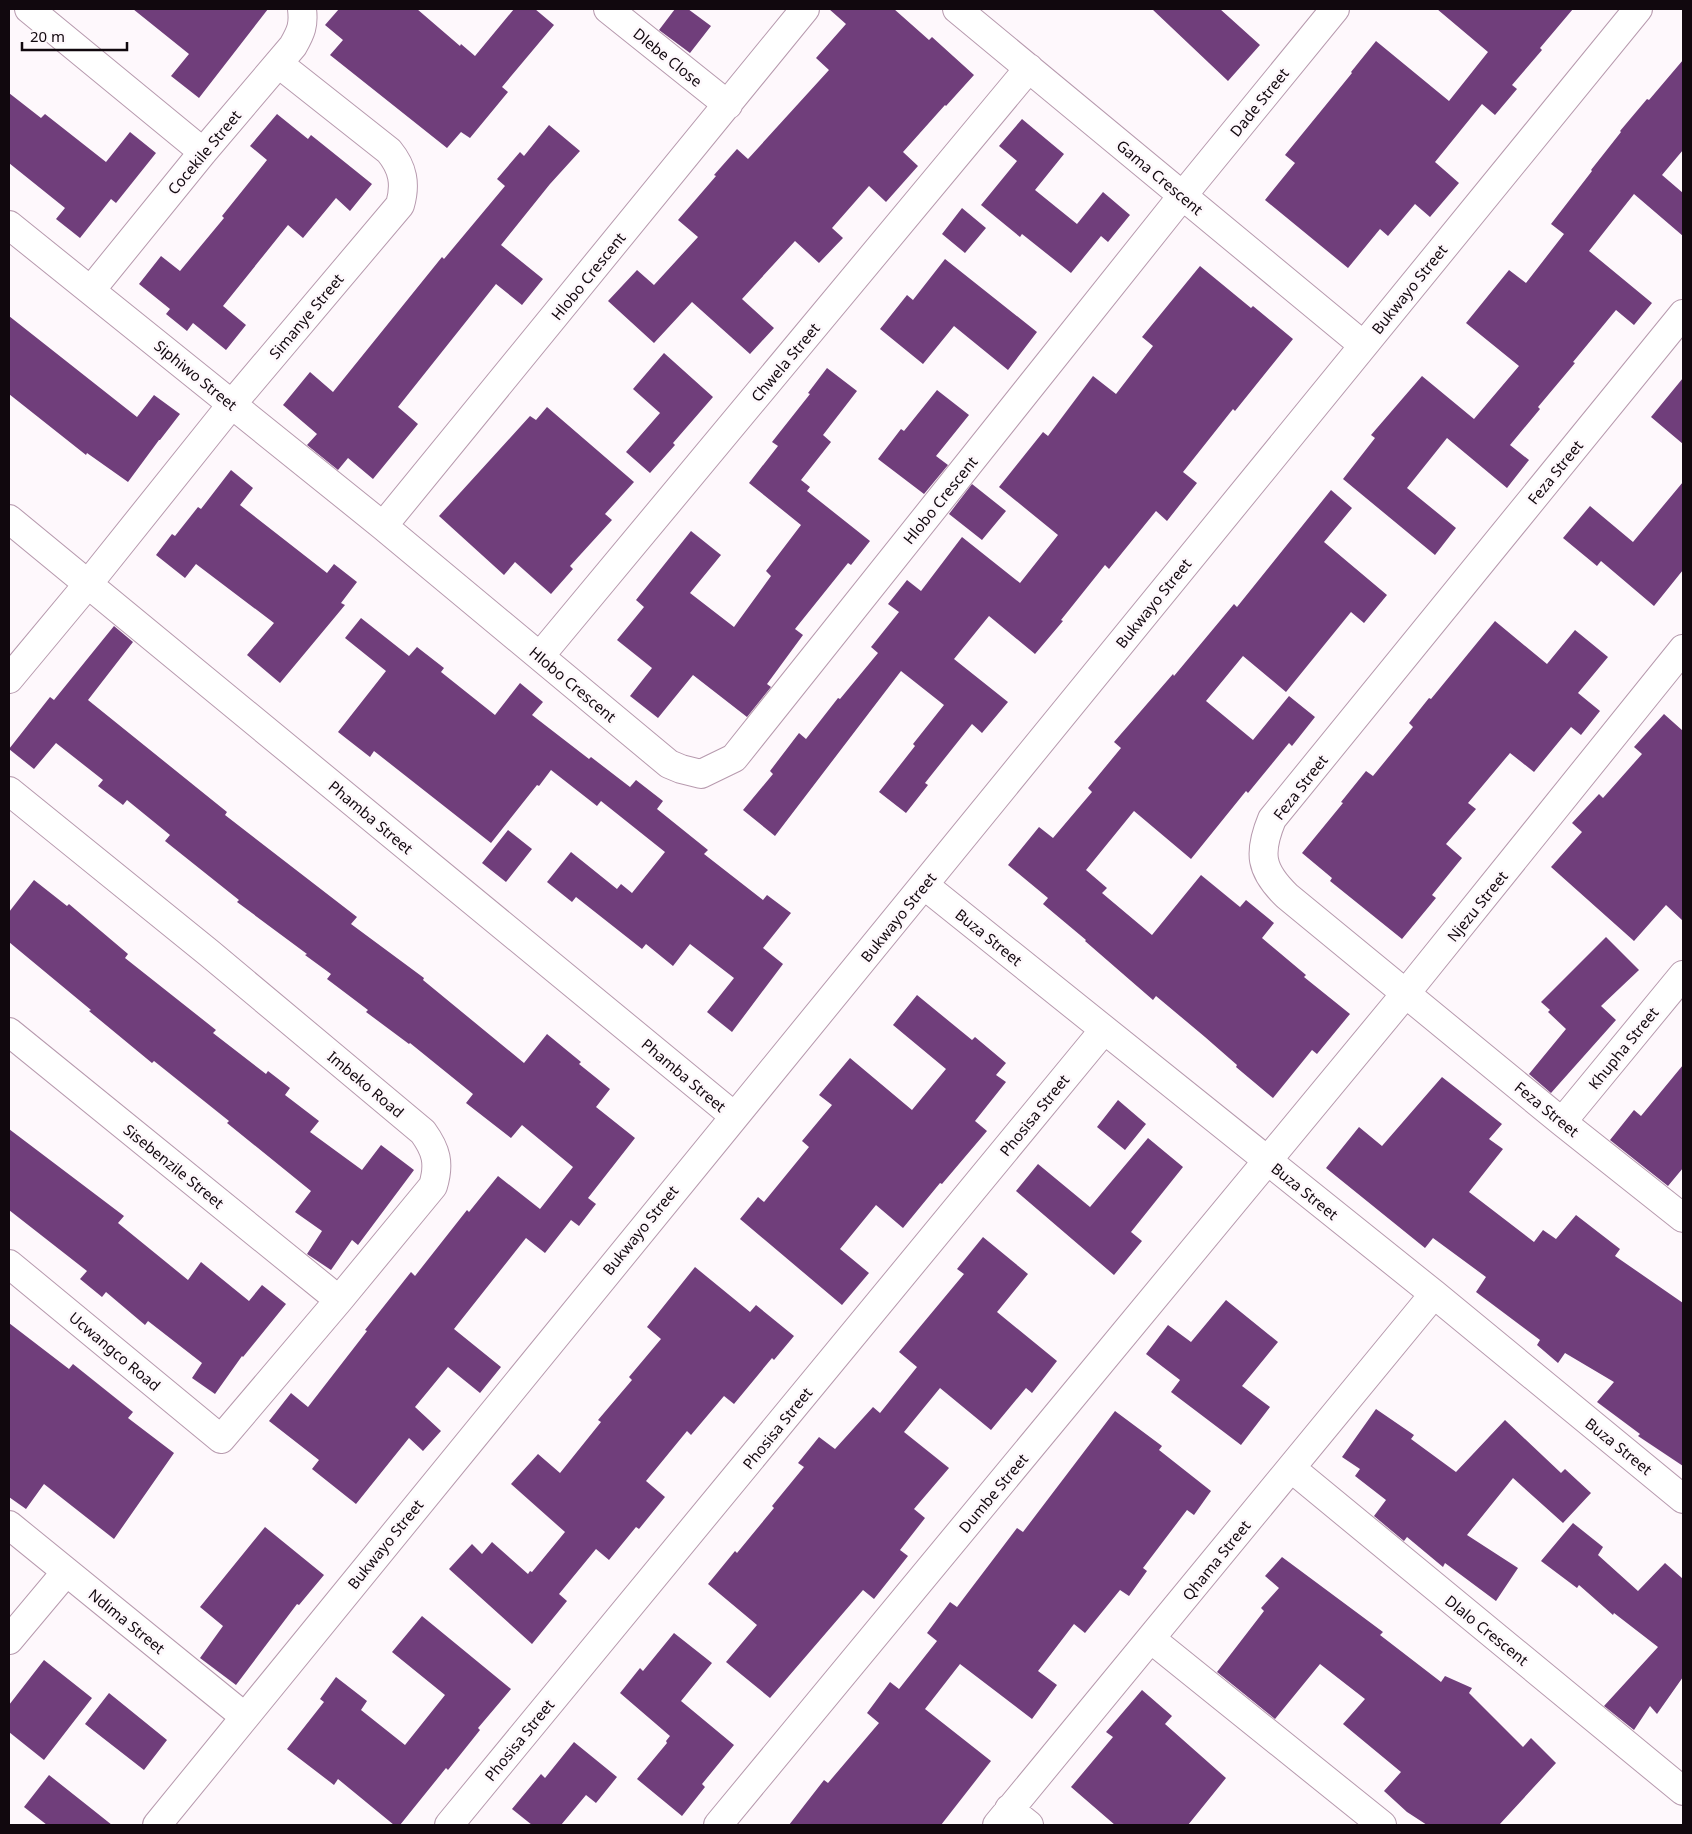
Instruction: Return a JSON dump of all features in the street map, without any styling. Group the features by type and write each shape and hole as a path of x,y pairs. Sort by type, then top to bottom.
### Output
{"street":[{"path":"29,9 203,152"},
{"name":"Cocekile Street","path":"91,290 203,152 293,46 302,31 302,9"},
{"name":"Dlebe Close","path":"608,9 728,105"},
{"name":"Hlobo Crescent","path":"806,9 383,526 669,764 701,774 734,758 1183,196"},
{"name":"Gama Crescent","path":"957,9 1363,345"},
{"name":"Bukwayo Street","path":"157,1825 1638,9"},
{"name":"Dade Street","path":"1183,196 1325,12"},
{"name":"Simanye Street","path":"9,679 88,584 232,404 400,205 403,194 403,175 390,151 279,64"},
{"name":"Chwela Street","path":"540,656 1029,68"},
{"name":"Siphiwo Street","path":"9,225 383,526"},
{"name":"Feza Street","path":"1683,314 1272,819 1262,852 1273,881 1280,890 1562,1122 1683,1218"},
{"name":"Phamba Street","path":"9,518 734,1116"},
{"name":"Njezu Street","path":"1268,1160 1406,993 1683,649"},
{"name":"Imbeko Road","path":"9,792 209,953 400,1112 423,1132 435,1153 436,1174 433,1186 221,1439"},
{"name":"Buza Street","path":"924,885 1434,1294 1683,1499"},
{"name":"Khupha Street","path":"1562,1122 1683,975"},
{"name":"Phosisa Street","path":"449,1825 1104,1030"},
{"name":"Sisebenzile Street","path":"9,1032 339,1300"},
{"name":"Dumbe Street","path":"718,1825 1268,1160"},
{"name":"Ucwangco Road","path":"9,1264 221,1439"},
{"name":"Qhama Street","path":"1012,1820 1151,1639 1434,1294"},
{"name":"Dlalo Crescent","path":"1291,1468 1683,1791"},
{"name":"Ndima Street","path":"9,1525 245,1717"},
{"path":"9,1640 66,1572"},
{"path":"1151,1639 1382,1825"}],"building":[{"path":"133,9 268,9 199,98 171,76 189,54"},
{"path":"339,9 417,9 460,46 461,44 475,56 514,9 535,9 554,25 502,87 508,92 470,138 461,132 447,148 330,55 343,40 325,25"},
{"path":"675,9 688,9 711,26 690,53 659,30"},
{"path":"829,9 894,9 929,40 932,37 974,75 903,152 918,166 886,202 869,186 832,228 843,238 819,263 795,241 742,299 774,328 750,354 692,302 654,343 608,301 637,270 654,285 698,237 678,220 716,176 714,175 737,149 748,159 829,70 816,58 846,24"},
{"path":"1152,9 1220,9 1260,45 1228,81"},
{"path":"1437,9 1573,9 1512,85 1517,89 1495,115 1482,104 1435,162 1459,183 1430,217 1415,204 1388,236 1380,229 1348,268 1265,200 1295,163 1285,155 1376,41 1449,101 1488,52"},
{"path":"1683,60 1683,150 1662,175 1683,193 1683,236 1634,194 1589,251 1652,303 1634,325 1616,310 1573,362 1575,363 1538,407 1540,409 1510,445 1529,460 1507,488 1447,438 1407,488 1456,528 1435,555 1343,479 1375,438 1371,435 1422,376 1474,419 1519,366 1466,323 1509,270 1526,283 1564,234 1551,224 1620,131"},
{"path":"9,93 41,118 45,114 106,162 130,132 156,153 116,203 111,199 80,238 56,219 65,208 9,163"},
{"path":"277,114 308,139 311,135 372,184 350,211 336,198 303,238 288,225 223,306 246,325 226,350 193,323 187,331 166,314 170,309 139,284 161,256 180,271 224,218 222,216 267,160 250,146"},
{"path":"1022,119 1064,154 1035,190 1077,224 1103,192 1130,215 1108,242 1101,236 1071,273 1022,234 1020,237 981,205 1017,161 999,146"},
{"path":"549,125 580,151 550,184 501,245 543,279 522,305 496,284 398,407 418,424 373,479 348,458 338,470 307,445 317,434 283,405 310,372 333,392 442,257 444,259 505,186 497,179 520,152 524,156"},
{"path":"962,208 986,228 965,253 942,234"},
{"path":"945,259 1037,332 1008,370 954,326 923,364 880,329 907,295 913,300"},
{"path":"1200,266 1251,308 1253,306 1293,339 1235,411 1233,409 1183,472 1197,483 1167,521 1156,511 1109,569 1105,565 1061,620 1063,621 1035,654 989,616 954,659 1008,702 982,733 972,724 925,783 928,785 906,813 879,792 944,705 901,671 775,836 743,810 773,774 770,771 799,733 806,739 838,698 840,699 878,653 871,647 899,612 888,604 907,580 921,591 962,537 1020,583 1058,535 999,487 1043,432 1048,436 1093,376 1116,394 1153,346 1142,337"},
{"path":"9,316 137,417 154,395 180,414 128,482 87,453 86,455 9,394"},
{"path":"664,353 713,397 650,473 626,452 660,413 633,389"},
{"path":"827,368 857,391 823,435 831,442 801,480 810,487 807,491 870,541 851,565 848,563 795,629 803,635 767,684 771,687 747,717 693,675 658,718 630,696 652,668 617,640 644,607 636,600 691,531 721,555 690,593 734,627 771,576 766,571 801,525 749,483 778,446 772,442 810,394 808,393"},
{"path":"1683,378 1683,444 1651,417"},
{"path":"937,390 969,415 936,456 948,465 924,494 878,459 901,429 904,431"},
{"path":"547,407 634,482 605,514 612,520 570,566 573,569 551,594 515,562 504,575 439,516 530,416 536,420"},
{"path":"231,470 253,488 240,505 327,573 334,564 357,582 341,603 345,605 280,683 247,655 274,623 196,564 185,578 156,555 172,534 175,536 198,507 201,509"},
{"path":"1683,482 1683,570 1654,606 1601,561 1597,566 1563,538 1590,506 1633,542"},
{"path":"972,484 1006,511 982,540 949,514"},
{"path":"1331,490 1352,508 1324,542 1387,595 1364,623 1351,612 1286,692 1243,656 1206,701 1253,740 1289,696 1315,717 1292,746 1289,743 1248,793 1246,791 1191,859 1134,811 1086,870 1107,888 1102,893 1152,935 1201,875 1240,907 1246,900 1274,923 1262,938 1306,975 1304,977 1350,1014 1317,1054 1312,1050 1273,1098 1156,996 1153,1000 1085,941 1043,904 1048,898 1008,865 1039,827 1053,838 1092,792 1088,788 1121,748 1114,742 1173,674 1174,676 1234,604 1237,607"},
{"path":"361,618 409,656 417,647 444,668 441,672 495,715 520,683 543,702 532,715 589,759 591,757 630,787 636,780 663,801 657,809 708,850 704,854 763,900 767,895 791,913 763,948 783,964 732,1032 707,1012 734,978 690,944 673,966 646,944 642,949 576,897 572,902 547,882 571,852 617,889 621,884 632,893 665,852 601,801 597,806 551,770 491,843 374,751 370,757 338,732 386,671 345,638"},
{"path":"1495,621 1547,664 1575,630 1608,657 1578,693 1600,711 1581,735 1571,727 1534,772 1510,753 1468,803 1476,809 1446,844 1462,858 1432,895 1436,898 1402,939 1330,881 1332,878 1302,853 1343,803 1341,802 1366,771 1373,776 1413,727 1409,723"},
{"path":"114,626 133,642 88,700 227,812 225,815 357,917 351,924 424,978 423,980 524,1063 547,1034 581,1062 579,1064 610,1089 596,1107 635,1138 588,1198 596,1204 579,1226 571,1220 545,1253 526,1238 454,1329 501,1367 480,1393 448,1367 415,1407 441,1431 423,1451 409,1438 356,1504 312,1469 319,1460 269,1421 291,1393 308,1407 411,1272 415,1276 467,1210 469,1212 498,1176 540,1209 573,1167 522,1125 511,1138 466,1103 473,1094 410,1043 366,1012 368,1010 327,979 331,974 237,902 239,900 165,841 170,835 127,800 123,805 98,786 103,780 56,743 34,769 9,749 50,697 54,700"},
{"path":"1664,714 1683,731 1683,921 1666,905 1634,941 1551,867 1582,832 1572,823 1599,794 1603,798 1642,754 1634,747"},
{"path":"508,830 532,849 506,882 482,863"},
{"path":"34,880 67,906 69,904 128,954 125,958 216,1030 213,1033 266,1074 268,1071 290,1088 285,1095 319,1121 310,1132 362,1170 381,1145 414,1170 358,1245 352,1240 331,1270 307,1254 322,1231 295,1212 311,1191 227,1123 229,1121 154,1061 152,1063 9,942 9,912"},
{"path":"1606,937 1639,970 1601,1006 1616,1020 1551,1093 1529,1074 1566,1029 1548,1012 1550,1010 1541,1002"},
{"path":"917,995 972,1040 975,1037 1006,1063 996,1075 1006,1082 975,1121 987,1131 903,1228 876,1205 840,1249 869,1273 842,1305 740,1219 758,1197 764,1202 809,1147 802,1141 832,1105 819,1095 850,1058 912,1110 946,1069 893,1025"},
{"path":"1683,1065 1683,1168 1668,1186 1610,1140 1634,1110 1641,1116"},
{"path":"1442,1077 1502,1124 1489,1139 1503,1149 1469,1192 1534,1242 1543,1230 1556,1239 1576,1215 1620,1249 1615,1256 1683,1303 1683,1466 1638,1436 1640,1434 1597,1402 1614,1382 1565,1353 1558,1363 1537,1345 1540,1340 1476,1292 1486,1277 1433,1238 1425,1248 1326,1168 1359,1127 1382,1146"},
{"path":"1118,1100 1146,1124 1125,1150 1097,1127"},
{"path":"9,1129 124,1216 118,1223 188,1280 201,1262 249,1301 262,1285 286,1304 242,1356 215,1394 192,1378 202,1363 148,1321 145,1325 106,1292 102,1297 80,1279 87,1271 9,1210"},
{"path":"1148,1138 1183,1167 1131,1232 1142,1241 1114,1275 1016,1191 1038,1164 1090,1207"},
{"path":"983,1237 1028,1274 997,1312 1057,1361 1032,1393 1026,1388 991,1430 940,1388 904,1432 949,1468 914,1509 925,1518 900,1550 908,1556 874,1599 863,1590 770,1698 726,1662 757,1625 708,1584 735,1551 737,1553 774,1508 772,1506 804,1467 798,1463 819,1437 835,1449 873,1407 880,1413 917,1367 899,1352 964,1274 957,1269"},
{"path":"695,1267 750,1312 756,1305 794,1336 774,1360 772,1358 734,1404 724,1396 691,1435 687,1431 646,1481 665,1497 639,1529 636,1527 609,1560 596,1549 559,1594 567,1601 532,1644 449,1569 472,1544 482,1554 492,1542 528,1574 530,1571 532,1572 565,1532 511,1484 538,1454 560,1473 601,1422 598,1420 632,1380 629,1377 661,1339 647,1327"},
{"path":"1226,1300 1278,1342 1242,1386 1270,1407 1241,1445 1171,1392 1180,1380 1146,1354 1168,1325 1191,1342"},
{"path":"9,1323 69,1369 73,1364 133,1412 128,1418 174,1453 114,1539 44,1484 26,1509 9,1497"},
{"path":"1376,1409 1414,1435 1411,1439 1456,1472 1505,1420 1561,1473 1565,1469 1591,1493 1563,1523 1513,1478 1467,1535 1518,1568 1496,1601 1445,1563 1443,1567 1407,1537 1404,1541 1374,1516 1386,1500 1355,1476 1360,1469 1342,1457"},
{"path":"1115,1411 1162,1446 1159,1450 1211,1491 1194,1515 1187,1510 1143,1568 1147,1571 1129,1596 1120,1590 1085,1633 1074,1624 1038,1671 1057,1685 1032,1719 960,1664 925,1709 991,1761 941,1825 789,1825 824,1780 828,1783 879,1723 867,1713 890,1682 899,1689 937,1641 927,1633 950,1602 957,1607 1017,1528 1023,1532"},
{"path":"1573,1523 1603,1547 1598,1555 1638,1591 1665,1563 1683,1579 1683,1677 1657,1714 1650,1706 1634,1730 1604,1706 1658,1647 1614,1613 1613,1615 1579,1585 1577,1588 1541,1561"},
{"path":"265,1527 324,1575 299,1605 297,1604 236,1685 200,1658 223,1626 200,1607"},
{"path":"1282,1557 1383,1632 1380,1635 1441,1682 1445,1676 1472,1688 1469,1693 1523,1747 1531,1738 1556,1763 1499,1825 1427,1825 1407,1812 1384,1791 1401,1772 1343,1724 1365,1699 1320,1664 1275,1719 1217,1672 1264,1611 1261,1608 1279,1588 1265,1576"},
{"path":"422,1616 511,1689 478,1728 480,1730 448,1770 446,1768 400,1825 394,1825 338,1779 334,1785 287,1749 324,1702 320,1699 336,1677 367,1701 361,1710 405,1745 445,1695 392,1652"},
{"path":"674,1633 712,1663 681,1701 734,1745 702,1784 705,1787 682,1816 637,1779 667,1743 666,1741 670,1736 620,1693 640,1668 643,1671"},
{"path":"44,1660 92,1698 44,1760 9,1732 9,1705"},
{"path":"1142,1690 1172,1716 1165,1724 1226,1778 1188,1825 1115,1825 1071,1787 1113,1737 1106,1732"},
{"path":"109,1693 167,1740 144,1770 85,1724"},
{"path":"574,1742 617,1777 596,1803 586,1795 561,1825 532,1825 512,1809 541,1774 545,1778"},
{"path":"49,1775 112,1825 47,1825 24,1807"}]}
